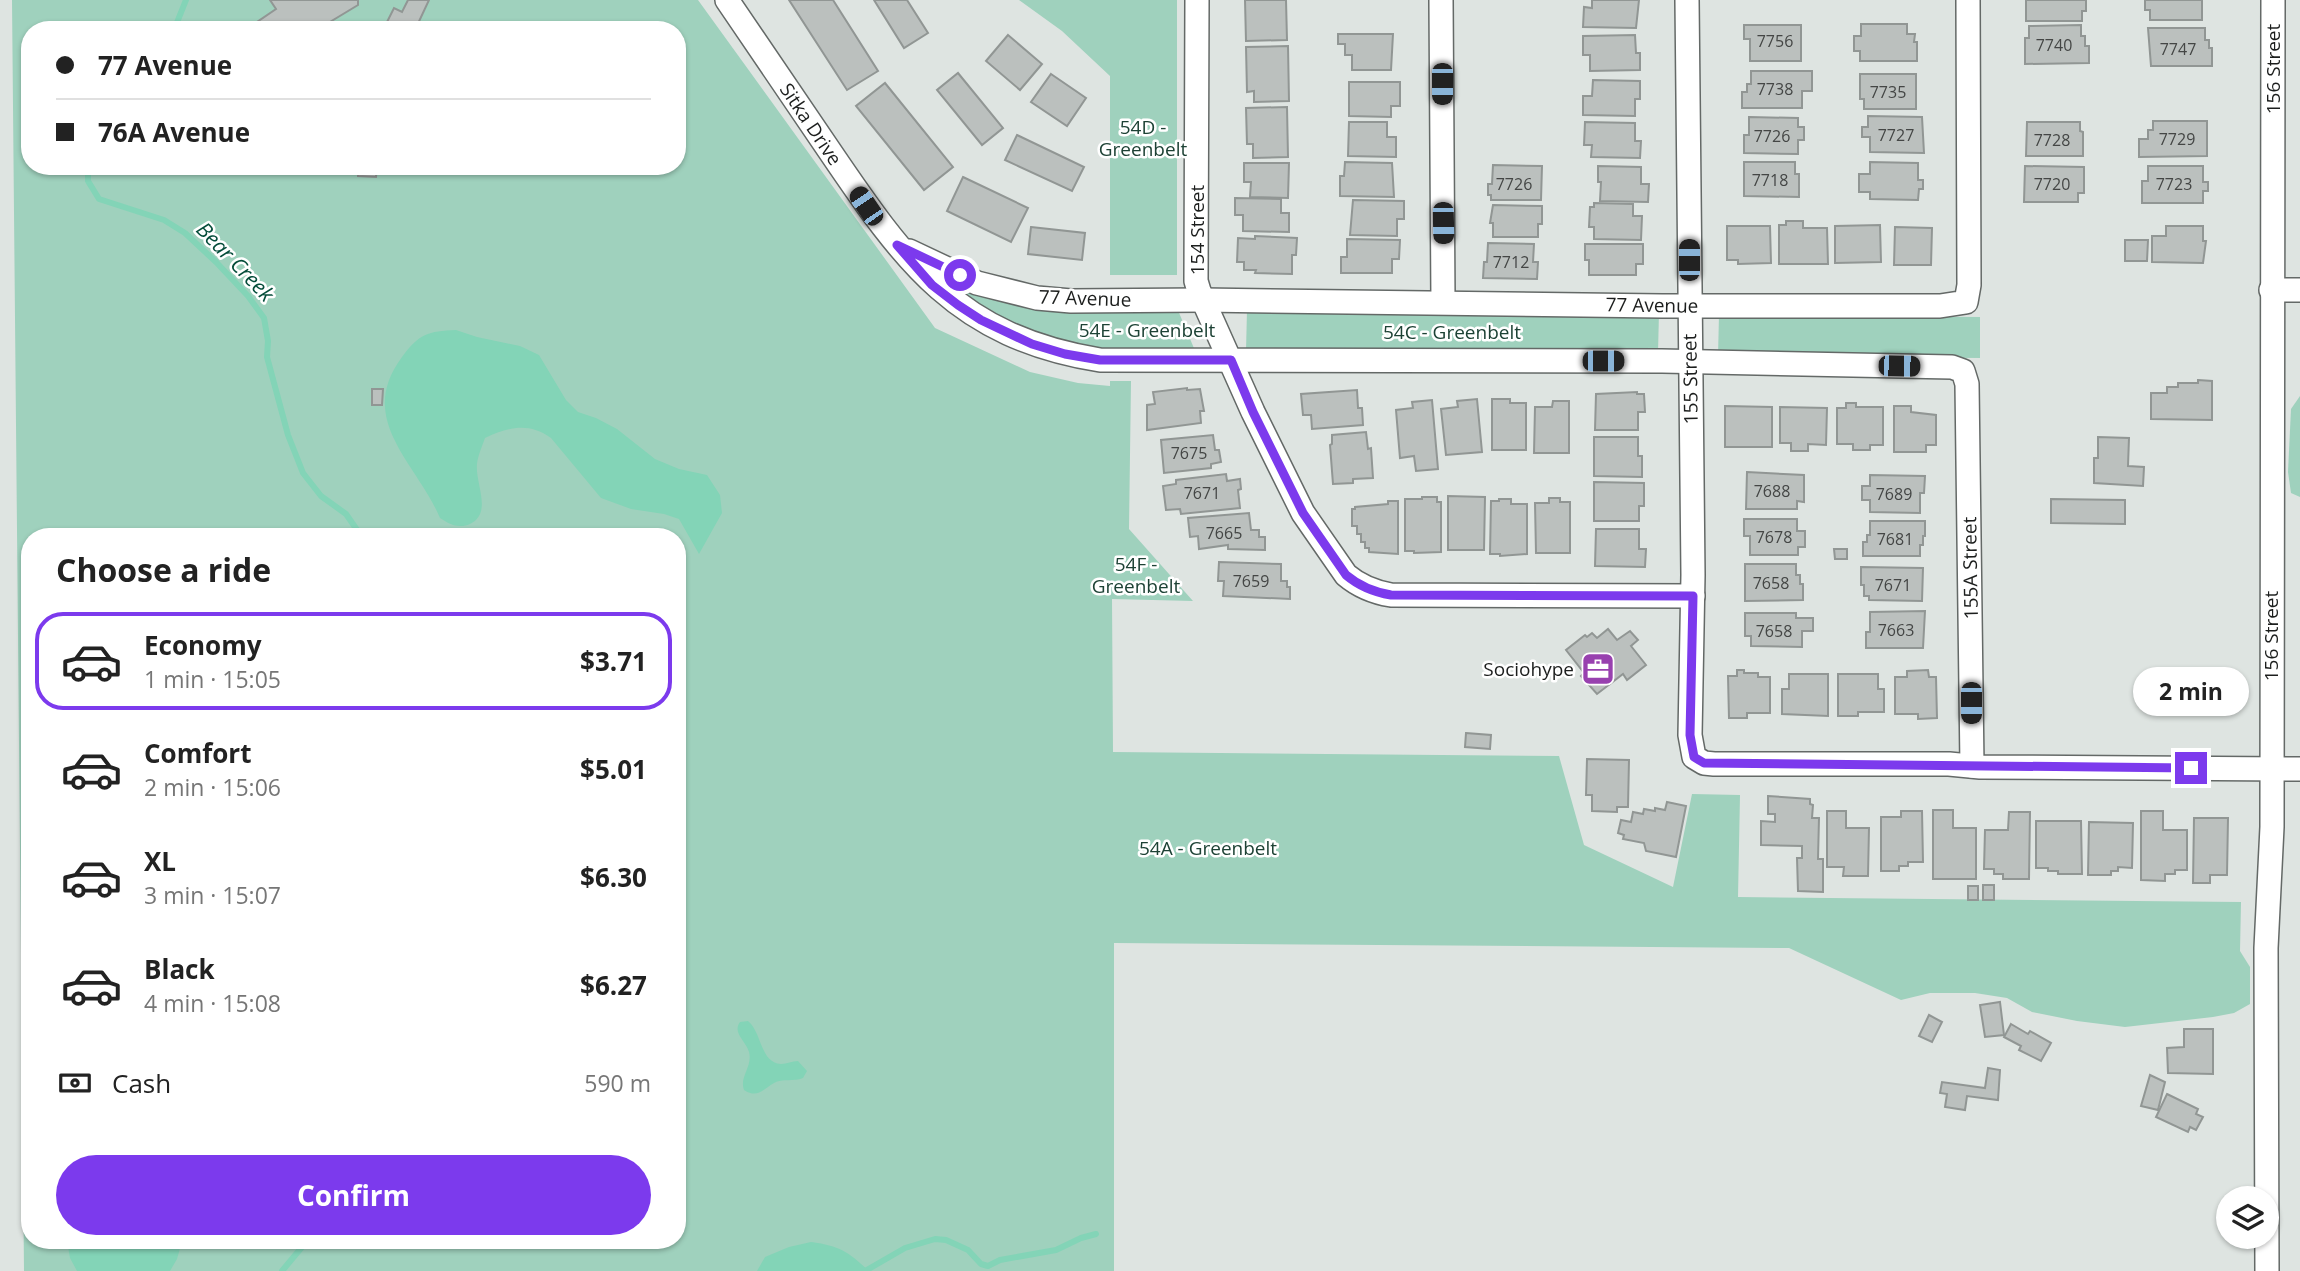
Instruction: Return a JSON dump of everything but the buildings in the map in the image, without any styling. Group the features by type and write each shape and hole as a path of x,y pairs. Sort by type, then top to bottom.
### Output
{"street":[{"name":"Sitka Drive","path":"727,0 881,228 897,245"},
{"name":"154 Street","path":"1197,0 1196,281 1253,412 1303,513 1346,575 1359,585 1391,595 1693,596"},
{"path":"1441,0 1443,302"},
{"name":"155 Street","path":"1687,0 1693,596 1690,735 1694,757 1704,763 1714,764 1754,762 1972,766"},
{"name":"77 Avenue","path":"897,245 977,283 1037,298 1071,301 1689,306 1940,306 1966,302 1969,285 1968,0"},
{"name":"156 Street","path":"2267,1271 2266,948 2272,827 2273,0"},
{"path":"897,245 932,285 989,324 1032,344 1065,354 1100,360 1690,362"},
{"path":"2272,290 2300,290"},
{"name":"155A Street","path":"1690,362 1952,367 1963,371 1967,384 1970,513 1972,766"},
{"path":"1972,766 2300,769"}],"green space":[{"path":"12,0 698,0 935,328 1030,372 1078,383 1110,386 1110,381 1131,381 1129,529 1193,601 1112,599 1113,752 1559,756 1584,845 1673,887 1692,794 1740,795 1738,897 2241,902 2240,951 2250,967 2250,1004 2234,1013 2213,1017 2125,1027 2032,1012 2007,998 1975,993 1930,993 1901,1000 1789,948 1114,943 1114,1271 24,1271 24,1249 686,1249 686,528 21,528 21,953"},
{"name":"54D - Greenbelt","path":"1019,0 1177,0 1177,275 1110,275 1110,76 1062,31"},
{"name":"54E - Greenbelt","path":"935,276 1177,308 1196,353 1099,352 1007,326"},
{"name":"54C - Greenbelt","path":"1247,310 1659,312 1658,353 1246,351"},
{"path":"1719,315 1980,317 1980,358 1718,356"},
{"path":"2300,396 2300,497 2291,493 2288,472 2291,409"}],"shaded area":[{"path":"456,330 520,346 539,355 566,400 578,412 617,429 655,459 679,469 707,475 720,495 722,513 699,554 679,519 631,509 601,498 551,438 527,428 510,429 485,438 477,464 482,505 477,519 470,524 458,526 440,518 395,440 387,421 385,401 389,380 402,357 419,339 438,331"},
{"path":"748,1021 769,1058 781,1064 798,1061 807,1071 803,1078 777,1082 753,1094 744,1090 743,1081 750,1057 740,1037 738,1026 740,1022"},
{"path":"811,1242 843,1250 869,1271 757,1271 765,1257"},
{"path":"68,1249 180,1249 170,1271 77,1271"}],"waterway":[{"name":"Bear Creek","path":"178,21 186,0"},
{"name":"Bear Creek","path":"88,175 88,181 99,199 164,220 185,233 248,296 264,318 268,341 267,357 288,435 303,473 321,496 346,514 356,528"},
{"path":"865,1271 905,1248 935,1239 946,1240 968,1250 981,1264 988,1266 1000,1260 1056,1250 1096,1234"},
{"name":"Bear Creek","path":"282,1271 300,1249"}],"place":[{"name":"Sociohype","path":"1598,669"}],"route":[{"path":"960,275 897,245 932,285 958,305 981,320 1032,344 1065,354 1100,360 1231,360 1253,412 1308,522 1346,575 1375,592 1391,595 1693,596 1690,735 1694,757 1704,763 2191,768"}],"park label":[{"name":"54F - Greenbelt","path":"1136,575"},
{"name":"54A - Greenbelt","path":"1208,848"}]}
